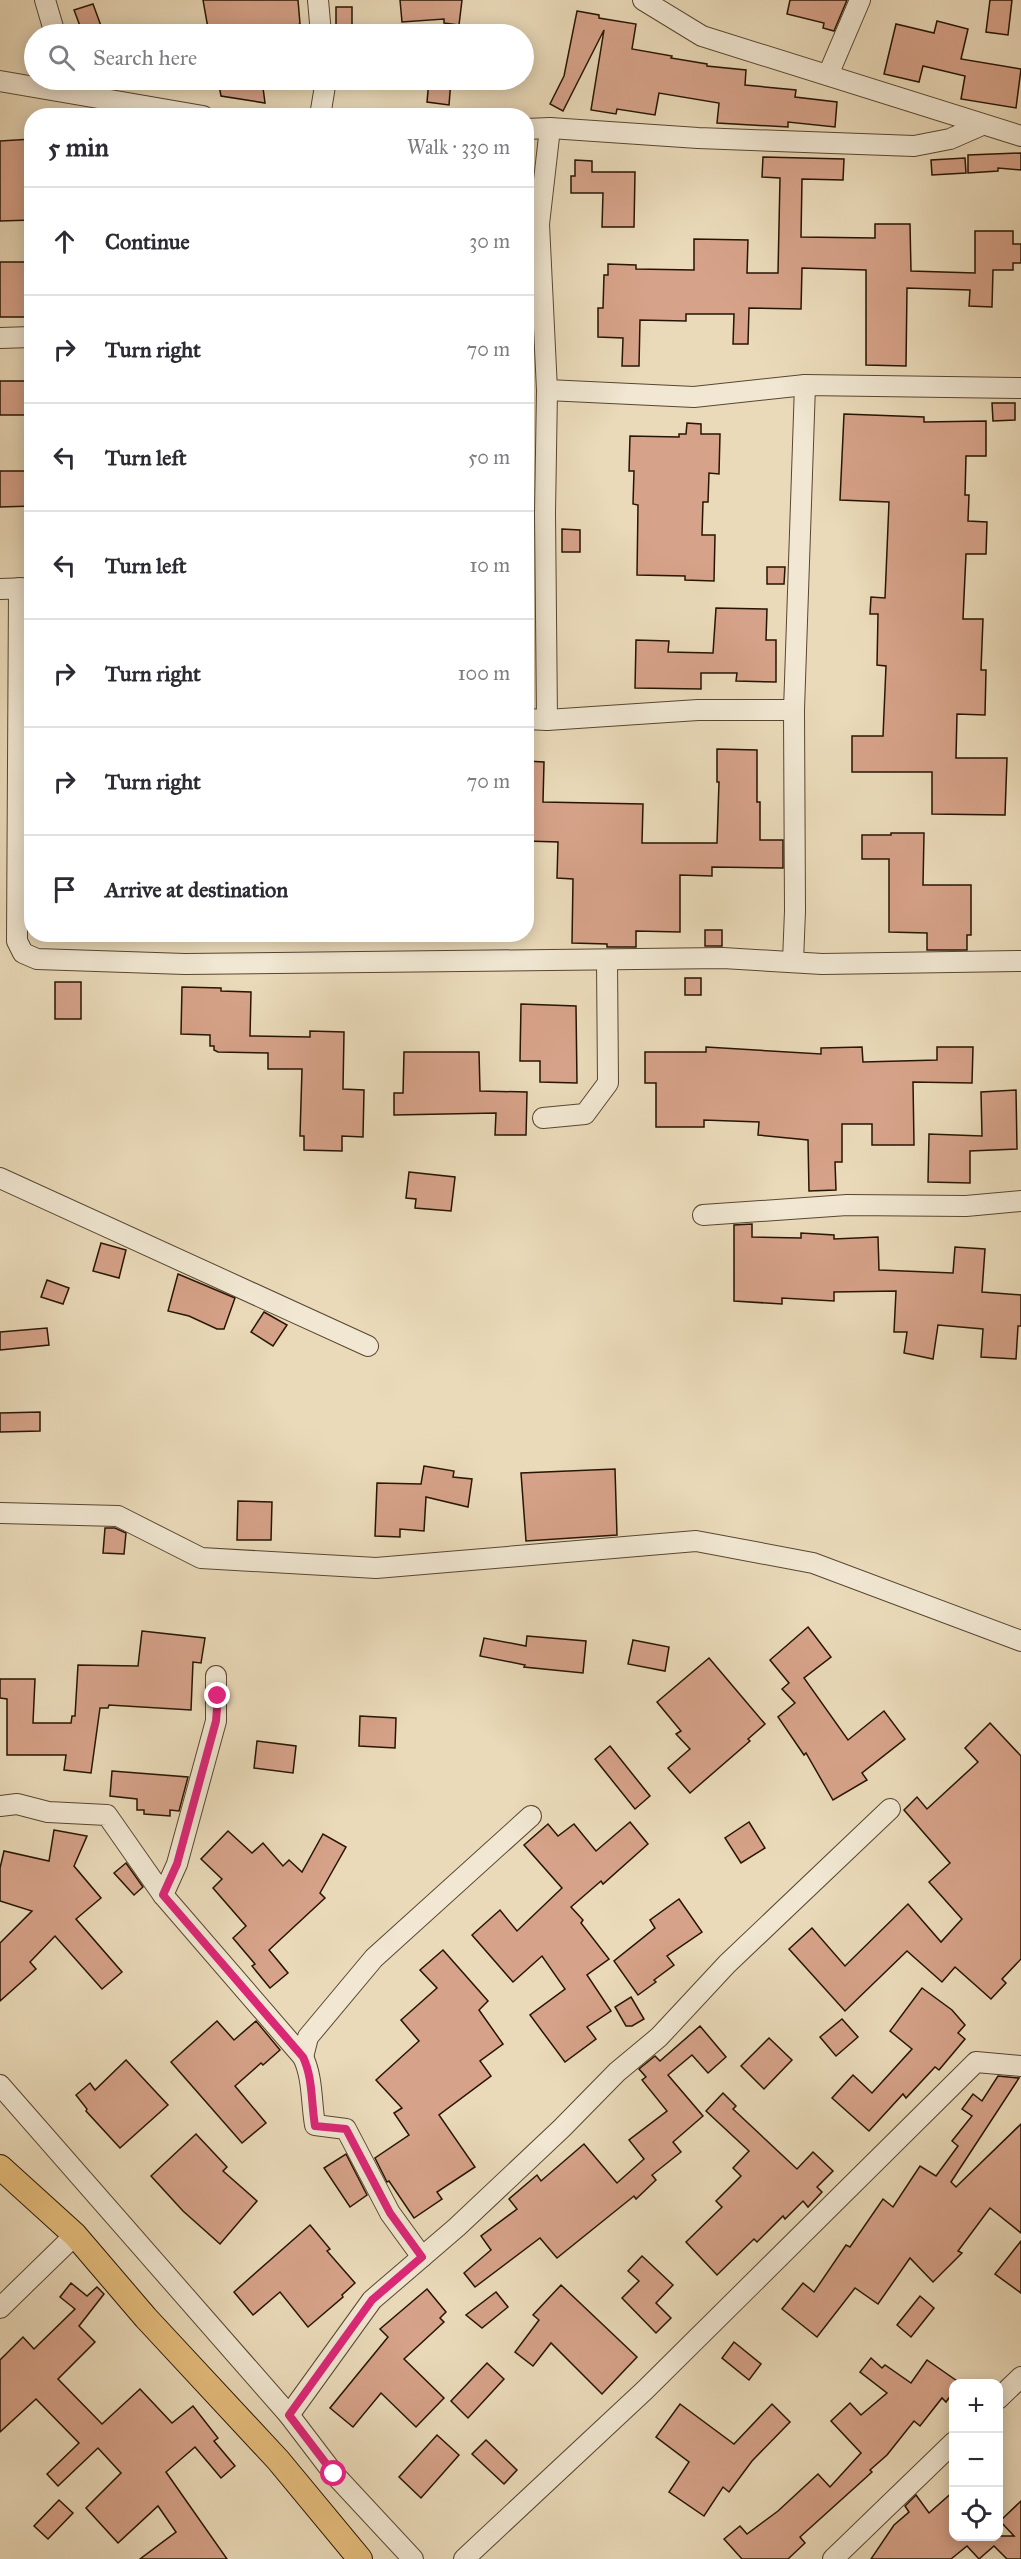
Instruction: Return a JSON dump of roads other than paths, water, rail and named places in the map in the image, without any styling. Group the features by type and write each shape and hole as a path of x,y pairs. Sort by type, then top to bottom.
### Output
{"main road":[{"path":"0,2167 75,2235 146,2318 278,2460 360,2559"}],"street":[{"path":"45,0 52,24"},
{"path":"318,0 320,24"},
{"path":"643,0 702,36 1021,136"},
{"path":"828,75 860,0"},
{"path":"0,81 24,83"},
{"path":"85,90 167,108"},
{"path":"321,108 324,90"},
{"path":"534,129 698,138 914,146 950,139 982,125"},
{"path":"547,720 545,513 547,390 538,224 550,128"},
{"path":"0,338 24,337"},
{"path":"547,390 694,397 805,386 1021,387"},
{"path":"793,961 794,710 805,386"},
{"path":"17,588 15,911 17,941 23,953 37,959 185,964 723,958 822,964 1021,960"},
{"path":"534,719 547,720 698,710 794,710"},
{"path":"543,1118 585,1114 608,1083 607,961"},
{"path":"0,1178 368,1346"},
{"path":"703,1215 847,1205 966,1206 1021,1201"},
{"path":"0,1513 118,1516 201,1558 376,1568 696,1541 813,1563 1021,1641"},
{"path":"163,1895 177,1864 216,1721 216,1676"},
{"path":"0,1806 17,1804 48,1812 107,1815 163,1895 303,2057 311,2074 310,2095 315,2126 346,2129 390,2213 422,2257"},
{"path":"289,2415 372,2300 562,2128 617,2072 659,2037 727,1964 890,1809"},
{"path":"303,2057 308,2037 374,1958 531,1816"},
{"path":"286,2039 308,2037"},
{"path":"464,2559 645,2390 976,2062 1021,2066"},
{"path":"0,2085 289,2415 334,2474 413,2559"},
{"path":"0,2308 75,2235"},
{"path":"1003,2395 1021,2377"},
{"path":"833,2559 949,2447"}]}
